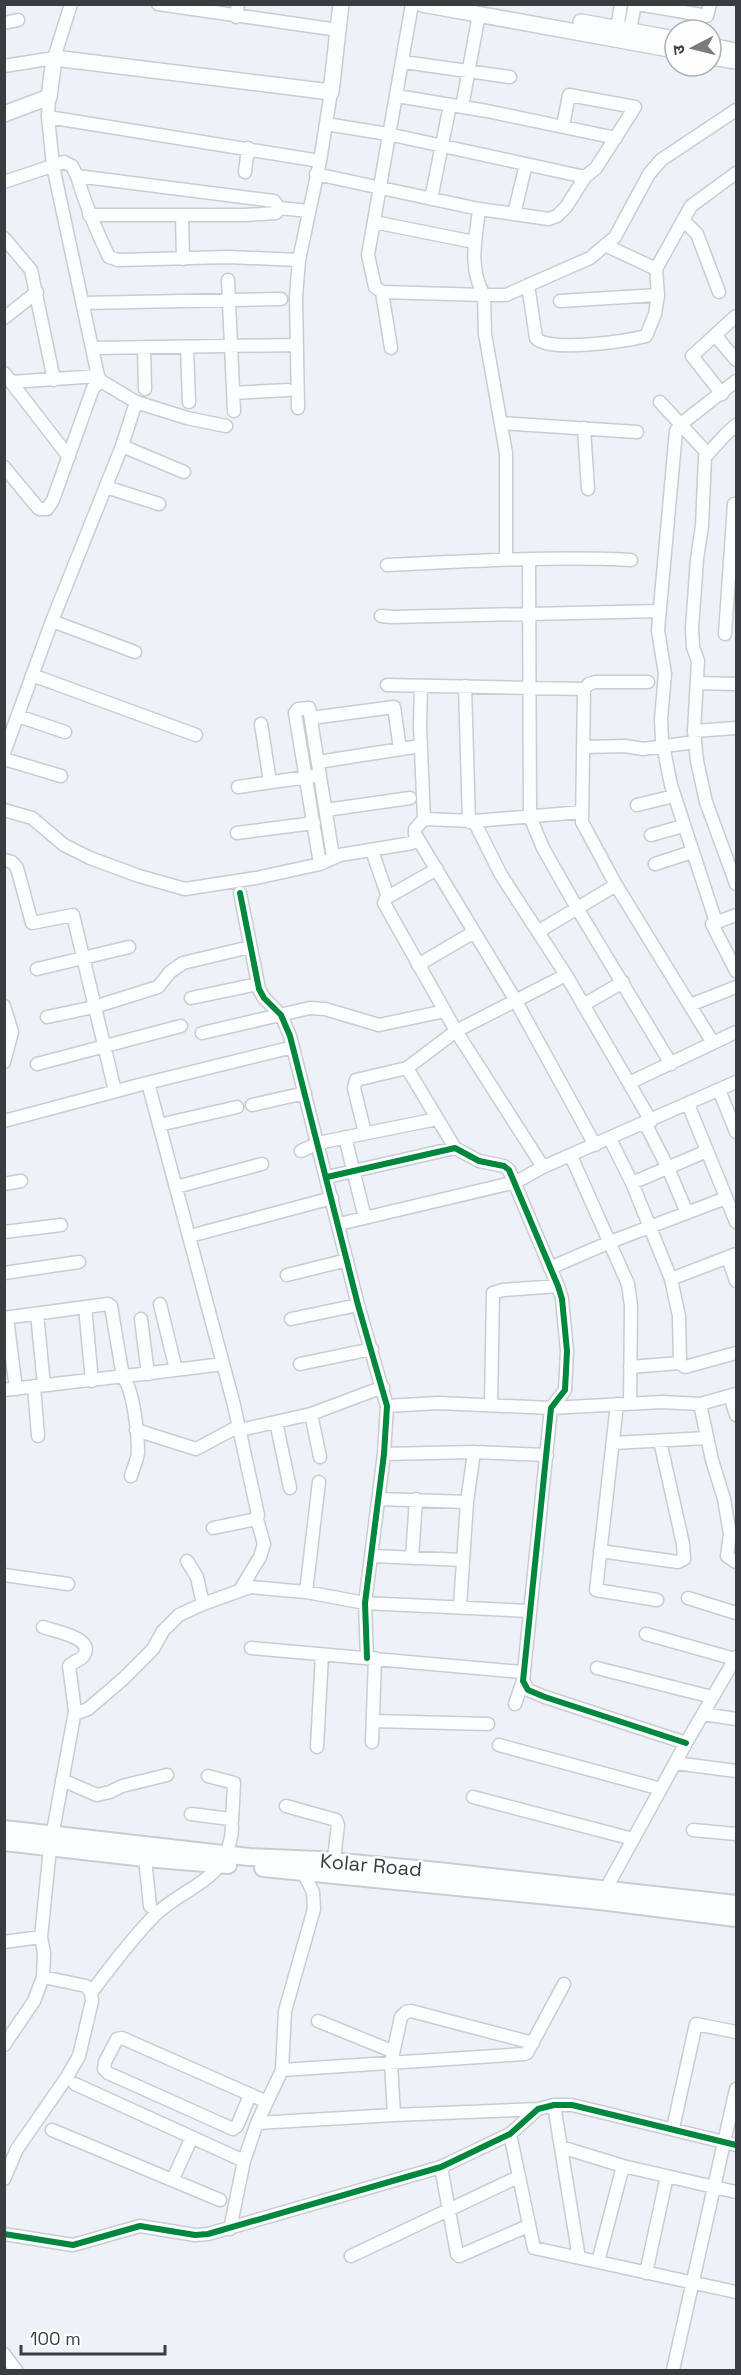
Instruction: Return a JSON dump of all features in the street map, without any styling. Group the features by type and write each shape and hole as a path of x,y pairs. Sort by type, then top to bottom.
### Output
{"main road":[{"name":"Kolar Road","path":"4,1830 145,1858 224,1859"},
{"name":"Kolar Road","path":"4,1842 51,1841 603,1895 736,1904"},
{"name":"Kolar Road","path":"603,1895 736,1918"}],"street":[{"path":"4,467 39,509 47,510 53,500 93,388 100,378 53,166 48,117 54,58 72,4"},
{"path":"158,4 237,11 338,30"},
{"path":"298,408 296,297 299,260 326,124 341,4"},
{"path":"412,4 404,62 388,134 368,255 375,287 382,292 506,295 590,258 615,237 649,174 661,160 736,110"},
{"path":"422,4 479,9 663,37"},
{"path":"621,4 621,32"},
{"path":"621,32 637,4 707,16 710,4"},
{"path":"431,199 441,148 469,71 479,9"},
{"path":"4,23 18,20"},
{"path":"621,32 663,46"},
{"path":"4,66 54,58 331,92"},
{"path":"404,62 510,77"},
{"path":"316,174 479,209 549,219 557,216 566,207 585,177 596,168 635,107 569,95 563,126"},
{"path":"397,96 563,126 616,138"},
{"path":"4,114 49,97"},
{"path":"48,117 320,160"},
{"path":"326,124 388,134 441,148 585,177"},
{"path":"246,172 249,148"},
{"path":"4,182 64,162 72,166 89,215 109,257 118,260 228,257 299,260"},
{"path":"514,214 526,164"},
{"path":"528,285 536,338 541,342 559,345 629,340 646,336 655,314 658,295 656,269 691,207 736,172"},
{"path":"76,176 273,201 279,208 309,211"},
{"path":"89,215 255,214 276,213 279,208"},
{"path":"479,209 473,262 478,285 484,295 485,334 506,453 506,559"},
{"path":"182,216 183,259"},
{"path":"683,220 697,234 719,292"},
{"path":"374,222 474,242"},
{"path":"6,242 31,270 54,380"},
{"path":"605,245 656,269"},
{"path":"228,280 234,411"},
{"path":"4,318 37,292"},
{"path":"382,292 391,348"},
{"path":"560,301 658,295"},
{"path":"83,303 229,302 281,299"},
{"path":"722,394 692,356 736,316"},
{"path":"715,335 736,360"},
{"path":"92,348 297,345"},
{"path":"144,348 145,389"},
{"path":"187,348 189,402"},
{"path":"8,377 54,380 100,378 136,402 187,418 226,426"},
{"path":"8,377 69,457"},
{"path":"716,922 683,826 663,746 661,719 665,674 658,630 675,434 681,424 736,381"},
{"path":"234,393 288,390"},
{"path":"4,753 52,621 122,446 136,402"},
{"path":"660,402 708,454"},
{"path":"501,423 637,432"},
{"path":"585,428 588,489"},
{"path":"735,431 705,457 702,526 692,628 693,647 698,661 694,737 706,802 736,884"},
{"path":"122,446 184,472"},
{"path":"106,487 159,504"},
{"path":"725,634 733,570 735,504"},
{"path":"387,565 506,559 631,560"},
{"path":"530,559 530,817 543,848 577,908 671,1064"},
{"path":"381,616 660,611"},
{"path":"52,621 135,652"},
{"path":"32,675 196,735"},
{"path":"648,682 595,682 584,689 582,822 616,885 712,1042"},
{"path":"697,683 736,684"},
{"path":"387,685 584,689"},
{"path":"421,686 420,726 424,819"},
{"path":"465,686 472,821 501,875 566,975 629,1083 687,1213"},
{"path":"310,718 394,707 400,749"},
{"path":"320,864 296,710 308,708 333,857"},
{"path":"18,716 65,732"},
{"path":"261,724 270,782"},
{"path":"584,747 625,746 643,749 736,729"},
{"path":"238,787 306,777 319,768 414,747"},
{"path":"4,759 61,776"},
{"path":"637,805 674,796"},
{"path":"326,810 410,798"},
{"path":"4,810 32,818 64,845 90,858 185,890 238,882 320,864 333,857 412,843"},
{"path":"582,812 472,821 424,819 415,829 595,1145"},
{"path":"237,833 314,823"},
{"path":"651,835 683,826"},
{"path":"372,850 388,897"},
{"path":"655,864 692,852"},
{"path":"728,864 736,853"},
{"path":"4,860 12,862 17,868 32,923 73,915 115,1091"},
{"path":"437,869 388,897 384,903 456,1031 543,1167"},
{"path":"538,931 616,885"},
{"path":"240,893 258,984 264,998 281,1015 293,1047 358,1305 387,1406 379,1499 365,1603 371,1658 372,1742"},
{"path":"736,915 716,922 712,926 736,971"},
{"path":"418,965 474,932"},
{"path":"37,969 129,947"},
{"path":"47,1017 94,1007 158,987 170,972 183,963 250,947"},
{"path":"365,1133 354,1082 407,1068 456,1031 566,975"},
{"path":"583,1005 623,982"},
{"path":"191,998 258,984"},
{"path":"690,1005 736,987"},
{"path":"4,1006 7,1027 12,1032 4,1062"},
{"path":"202,1034 317,1008 386,1026 445,1011"},
{"path":"37,1064 180,1026"},
{"path":"629,1083 736,1032"},
{"path":"4,1121 293,1047"},
{"path":"407,1068 455,1148 479,1161 504,1166 509,1170 558,1286 567,1351 565,1389 551,1408 525,1681 515,1704"},
{"path":"339,1224 516,1182 543,1167 736,1082"},
{"path":"148,1083 240,1428 264,1544 260,1557 240,1590"},
{"path":"719,1090 736,1132"},
{"path":"252,1105 305,1093"},
{"path":"688,1104 736,1222"},
{"path":"159,1125 237,1107"},
{"path":"301,1152 318,1143 437,1119"},
{"path":"345,1137 365,1218"},
{"path":"610,1139 632,1183 671,1279 679,1316 680,1364"},
{"path":"327,1177 455,1148"},
{"path":"632,1183 707,1151"},
{"path":"571,1156 628,1284 631,1306 630,1367 624,1404 613,1443 596,1590 657,1600"},
{"path":"176,1187 262,1164"},
{"path":"4,1184 21,1181"},
{"path":"190,1236 332,1198"},
{"path":"549,1268 726,1198"},
{"path":"4,1232 61,1225"},
{"path":"671,1279 732,1256 736,1281"},
{"path":"287,1275 347,1260"},
{"path":"4,1273 79,1262"},
{"path":"491,1404 494,1293 503,1290 558,1286"},
{"path":"131,1476 138,1455 136,1430 129,1384 123,1377 111,1306 108,1304 6,1318 10,1389 92,1382 123,1377 222,1364"},
{"path":"160,1304 176,1370"},
{"path":"291,1319 358,1305"},
{"path":"85,1307 92,1382"},
{"path":"37,1314 38,1436"},
{"path":"141,1319 148,1374"},
{"path":"300,1364 372,1349"},
{"path":"630,1367 680,1364 685,1367 736,1353"},
{"path":"136,1430 196,1449 240,1428 311,1414 383,1387"},
{"path":"387,1406 438,1403 551,1408 624,1404 700,1404 733,1395 736,1415"},
{"path":"700,1404 724,1499 730,1534 727,1556 736,1562"},
{"path":"311,1414 321,1457"},
{"path":"276,1422 290,1488"},
{"path":"613,1443 707,1438"},
{"path":"600,1551 678,1562 684,1560 683,1544 660,1441"},
{"path":"384,1454 474,1452 547,1455"},
{"path":"460,1606 467,1502 474,1452"},
{"path":"306,1592 319,1482"},
{"path":"379,1499 467,1502"},
{"path":"412,1558 416,1499"},
{"path":"213,1528 257,1519"},
{"path":"372,1556 463,1560"},
{"path":"187,1561 197,1577 203,1604"},
{"path":"4,1575 68,1584"},
{"path":"75,1714 88,1709 123,1679 153,1649 163,1631 179,1615 250,1587 306,1592 365,1603 530,1611"},
{"path":"688,1598 736,1613"},
{"path":"4,2045 34,2001 43,1977 44,1953 41,1936 51,1841 75,1714 75,1698 69,1666 86,1653 86,1644 82,1641 43,1627"},
{"path":"603,1895 712,1697 734,1664 646,1634"},
{"path":"251,1648 371,1658 525,1681 545,1697 686,1743"},
{"path":"317,1747 322,1655"},
{"path":"597,1668 712,1697"},
{"path":"703,1714 736,1719"},
{"path":"373,1721 488,1724"},
{"path":"499,1745 661,1789"},
{"path":"675,1763 736,1771"},
{"path":"62,1780 97,1795 167,1775"},
{"path":"91,1993 117,1958 155,1915 172,1901 204,1882 224,1859 232,1821 234,1783 208,1776"},
{"path":"473,1797 633,1839"},
{"path":"286,1806 336,1820 333,1868"},
{"path":"191,1814 232,1821"},
{"path":"693,1830 736,1834"},
{"path":"145,1858 150,1906"},
{"path":"230,2229 244,2161 257,2122 282,2070 285,2011 314,1909 313,1892 300,1865"},
{"path":"4,1942 41,1936"},
{"path":"4,2179 17,2150 79,2056 88,2024 92,2001 91,1993 86,1986 43,1977"},
{"path":"282,2070 392,2057 524,2054 533,2043 564,1984"},
{"path":"394,2115 392,2057 401,2017 406,2012 411,2011 533,2043"},
{"path":"318,2021 392,2057"},
{"path":"673,2128 696,2024 736,2032"},
{"path":"250,2095 237,2126 232,2128 108,2073 104,2069 105,2062 117,2039 122,2038 267,2102"},
{"path":"75,2084 244,2161"},
{"path":"673,2370 714,2187 730,2144 736,2089"},
{"path":"554,2105 579,2258"},
{"path":"257,2122 538,2109 554,2105 572,2105 673,2128 730,2144"},
{"path":"4,2234 73,2245 140,2226 195,2235 230,2229 441,2167 510,2134 538,2109"},
{"path":"52,2130 220,2199"},
{"path":"510,2134 534,2248 736,2292"},
{"path":"173,2180 192,2137"},
{"path":"561,2147 623,2166 736,2192"},
{"path":"4,2153 17,2150"},
{"path":"598,2262 623,2166"},
{"path":"441,2167 459,2256 528,2226"},
{"path":"646,2273 667,2176"},
{"path":"351,2256 518,2178"},
{"path":"4,2354 16,2370"}],"cycle path":[{"path":"240,893 259,989 264,998 281,1015 290,1036 358,1305 387,1406 384,1454 365,1603 367,1658"},
{"path":"327,1177 455,1148 479,1161 504,1166 509,1170 558,1286 562,1299 567,1351 565,1390 551,1408 523,1681 528,1690 545,1697 686,1743"},
{"path":"4,2234 73,2245 140,2226 195,2235 208,2234 441,2167 510,2134 538,2109 554,2105 572,2105 736,2145"}]}
